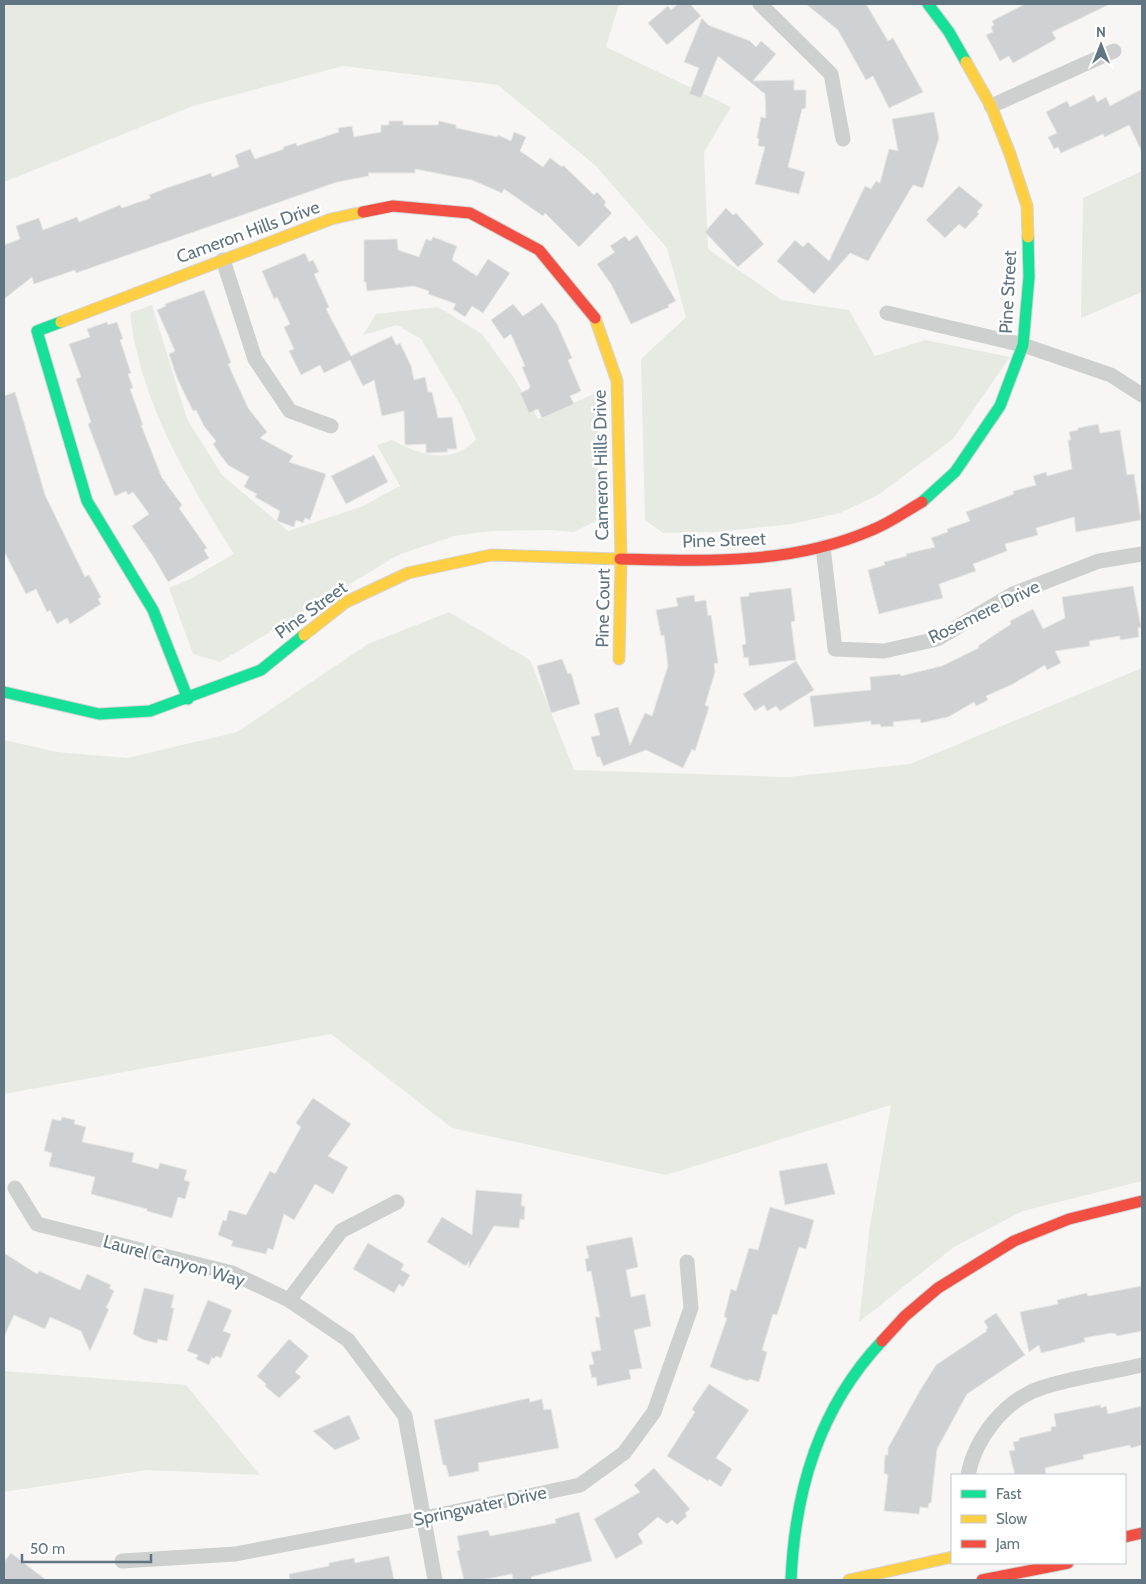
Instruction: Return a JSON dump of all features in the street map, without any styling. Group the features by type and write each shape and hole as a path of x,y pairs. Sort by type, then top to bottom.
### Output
{"street":[{"path":"760,4 832,74 843,140"},
{"name":"Pine Street","path":"4,692 99,714 150,712 261,670 346,602 408,573 491,555 621,557 703,561 784,556 823,547 874,530 923,501 955,472 1000,406 1023,345 1029,277 1027,206 1010,154 990,106 949,32 928,4"},
{"path":"990,106 1114,51"},
{"name":"Cameron Hills Drive","path":"188,699 153,610 87,501 37,332 124,296 331,219 393,206 470,213 539,250 594,314 617,381 621,557"},
{"path":"223,260 255,359 290,411 331,426"},
{"path":"887,313 1023,345 1110,374 1142,395"},
{"name":"Rosemere Drive","path":"823,547 835,649 884,651 937,639 1013,594 1099,561 1142,554"},
{"name":"Pine Court","path":"619,659 621,557"},
{"name":"Laurel Canyon Way","path":"15,1188 37,1224 232,1273 289,1300 348,1340 405,1416 435,1580"},
{"path":"790,1580 790,1557 797,1508 807,1466 825,1422 846,1385 874,1348 903,1318 939,1287 1026,1236 1104,1209 1142,1201"},
{"path":"289,1300 342,1231 397,1202"},
{"name":"Springwater Drive","path":"122,1561 235,1554 425,1518 580,1485 624,1453 654,1412 690,1308 687,1262"},
{"path":"968,1474 971,1460 985,1431 1009,1406 1040,1388 1142,1365"},
{"path":"1126,1537 1142,1533"},
{"path":"849,1580 951,1557"},
{"path":"982,1580 1063,1564"}],"shaded area":[{"path":"4,4 619,4 606,47 731,107 704,152 708,249 782,300 849,310 875,356 925,340 1010,357 953,439 878,495 840,513 792,524 716,532 663,533 645,520 641,359 686,317 667,248 596,166 498,85 343,66 193,106 4,182"},
{"path":"1142,171 1142,292 1081,318 1083,198"},
{"path":"152,305 187,419 222,475 288,531 361,507 400,486 377,445 392,440 413,450 446,455 457,453 476,439 461,406 421,339 397,325 363,335 376,314 438,307 482,334 514,378 538,419 600,391 596,521 574,532 549,530 492,531 454,536 398,555 220,662 193,654 169,588 190,579 234,554 199,498 168,439 144,377 135,346 130,313"},
{"path":"449,612 530,660 574,770 788,777 910,764 1142,668 1142,1181 1023,1211 954,1247 859,1322 870,1225 891,1105 666,1175 452,1128 331,1034 4,1094 4,740 57,752 127,758 237,732 368,644"},
{"path":"4,1371 186,1385 260,1475 147,1470 4,1492"}],"building":[{"path":"678,4 690,4 701,16 667,45 648,23 668,6 671,10"},
{"path":"806,4 866,4 888,41 893,38 923,92 889,108 873,76 866,80 838,30"},
{"path":"1025,4 1110,4 1052,32 1056,39 1013,63 1009,56 1000,61 986,35 993,32 991,27 994,25 992,21"},
{"path":"702,18 708,25 750,41 756,47 761,41 776,54 753,81 794,80 794,90 806,90 806,108 802,109 788,167 805,172 799,194 755,184 765,147 758,146 759,139 757,138 761,117 766,118 765,94 718,56 701,98 689,94 699,68 684,62"},
{"path":"1142,89 1142,152 1129,125 1105,137 1103,134 1061,153 1058,147 1054,149 1048,137 1057,133 1046,112 1067,101 1070,107 1094,95 1097,102 1106,97 1110,106"},
{"path":"934,112 939,138 923,188 913,185 868,261 850,253 814,294 777,261 795,240 803,247 808,242 829,261 865,186 871,189 876,181 880,183 889,149 898,151 892,119"},
{"path":"389,121 403,121 403,125 438,125 439,121 456,125 456,128 498,137 498,135 511,141 514,132 526,137 520,151 543,167 550,158 562,167 563,165 594,195 597,192 606,202 604,205 612,213 579,247 545,213 543,216 504,189 502,193 472,180 415,169 415,173 368,173 369,176 337,182 76,273 75,270 34,284 32,277 4,299 4,245 20,239 16,226 39,218 43,230 77,217 79,222 120,205 122,208 151,198 149,195 164,189 211,173 212,177 239,167 235,155 250,149 255,159 284,149 283,147 296,143 297,146 339,132 338,128 352,126 354,137 381,132 381,125 389,125"},
{"path":"959,186 983,205 977,212 979,214 965,229 959,224 945,238 926,220"},
{"path":"726,208 733,215 736,213 764,244 738,267 705,232"},
{"path":"637,235 676,301 668,305 669,307 631,324 611,284 597,264 615,252 610,246 625,236 629,241"},
{"path":"433,237 457,246 452,260 477,276 488,259 510,273 483,313 472,306 465,317 453,309 456,304 428,294 429,291 414,286 367,291 366,282 364,282 364,240 397,239 398,250 419,257 426,239 431,241"},
{"path":"305,253 309,262 313,260 319,272 314,274 329,307 326,309 351,356 392,336 396,345 400,343 411,366 414,380 425,377 428,392 432,392 438,418 452,417 457,449 447,449 448,452 426,453 426,444 405,445 404,411 382,416 374,380 363,386 350,360 324,373 320,365 301,375 289,351 294,349 284,327 290,324 277,297 274,299 262,271"},
{"path":"204,290 231,363 228,364 248,408 267,432 260,438 293,456 289,462 326,474 310,520 305,518 303,523 296,520 294,527 277,521 280,511 255,497 257,494 244,487 249,477 228,465 219,453 213,444 216,441 204,426 196,410 193,411 177,378 169,354 175,351 157,310 166,306 165,304"},
{"path":"542,303 557,324 572,358 568,360 581,391 570,396 574,404 542,418 538,409 529,413 520,393 529,389 530,386 522,367 525,366 511,334 504,339 491,320 513,304 523,316"},
{"path":"107,322 108,325 117,322 123,339 120,340 131,373 128,374 133,388 130,389 143,425 141,425 162,478 182,505 179,508 207,548 204,550 209,558 168,582 132,526 149,514 133,492 128,495 126,491 115,496 88,424 91,422 76,379 81,377 69,344 90,337 87,329"},
{"path":"15,392 45,495 85,577 89,575 101,597 98,599 101,604 70,624 67,618 57,624 50,610 47,612 36,589 26,594 4,551 4,396"},
{"path":"1098,424 1100,433 1120,430 1127,475 1134,474 1141,520 1076,532 1074,517 1036,528 1038,535 1005,544 1007,551 973,564 976,571 939,584 943,598 879,614 868,570 885,565 884,562 907,556 906,554 935,547 931,538 948,532 947,529 970,521 966,512 1014,494 1013,491 1036,485 1033,476 1046,472 1047,476 1072,469 1068,440 1071,440 1069,432"},
{"path":"374,455 388,482 346,504 331,476"},
{"path":"1133,586 1141,627 1138,628 1139,637 1120,640 1120,636 1089,641 1090,646 1055,651 1061,663 1047,670 1045,665 1011,685 986,696 988,700 976,706 974,702 948,717 921,723 920,719 893,722 894,726 881,727 880,724 871,725 871,721 814,727 810,696 871,690 870,677 900,674 901,676 942,666 979,648 978,646 1011,624 1010,621 1033,609 1043,629 1065,618 1062,597"},
{"path":"791,588 795,621 791,622 796,660 749,666 748,657 744,658 742,645 746,644 740,597 749,596 749,593"},
{"path":"694,595 695,602 706,600 708,616 711,615 718,663 714,664 715,672 705,705 709,707 695,751 692,749 683,768 646,750 603,766 600,757 597,757 591,737 600,735 594,714 618,707 630,745 645,713 652,716 668,666 664,635 661,636 656,610 678,606 676,598"},
{"path":"562,659 568,674 571,673 580,704 551,713 537,666"},
{"path":"796,661 814,690 780,711 776,706 767,711 764,705 755,711 743,694"},
{"path":"313,1098 351,1124 328,1156 348,1167 333,1194 315,1184 294,1220 284,1214 273,1250 268,1248 266,1254 231,1246 233,1241 218,1235 223,1220 226,1221 229,1210 246,1215 270,1171 275,1174 301,1127 296,1123"},
{"path":"62,1117 75,1120 74,1124 86,1127 82,1142 134,1153 132,1162 158,1169 160,1163 187,1170 184,1180 190,1182 185,1199 178,1197 172,1218 147,1211 147,1209 91,1194 95,1177 49,1166 52,1153 44,1151 52,1119 61,1121"},
{"path":"827,1163 835,1194 785,1205 779,1171"},
{"path":"476,1190 522,1194 521,1206 525,1206 524,1220 520,1219 519,1228 494,1226 469,1268 469,1261 466,1266 427,1242 442,1217 472,1235"},
{"path":"770,1207 814,1220 806,1249 799,1247 777,1315 773,1314 762,1350 767,1352 759,1382 749,1379 748,1381 710,1367 727,1318 724,1317 731,1289 736,1291 749,1248 758,1250"},
{"path":"632,1237 638,1267 626,1270 631,1297 645,1294 651,1326 634,1330 642,1368 629,1370 631,1379 597,1386 596,1377 592,1378 589,1365 594,1364 591,1352 601,1350 595,1317 600,1317 591,1271 587,1272 585,1259 589,1258 586,1246"},
{"path":"368,1243 404,1264 401,1270 410,1275 403,1287 399,1284 394,1293 353,1269"},
{"path":"4,1253 37,1274 39,1271 80,1290 87,1274 111,1285 109,1288 114,1291 106,1308 109,1309 90,1351 81,1331 50,1317 45,1329 14,1315 4,1337"},
{"path":"1142,1286 1142,1331 1117,1336 1111,1333 1084,1338 1085,1342 1041,1353 1039,1345 1029,1352 1020,1312 1058,1304 1057,1300 1087,1293 1088,1296"},
{"path":"144,1288 174,1295 171,1308 174,1308 167,1341 158,1339 157,1343 144,1340 133,1334"},
{"path":"208,1300 232,1310 223,1331 231,1334 221,1358 216,1356 214,1359 212,1357 209,1365 196,1359 198,1355 187,1351"},
{"path":"996,1313 1025,1355 967,1394 937,1449 931,1503 929,1503 928,1508 920,1507 919,1514 884,1511 888,1475 884,1473 885,1455 888,1455 888,1448 918,1394 936,1365 987,1331 986,1329 988,1328 984,1321"},
{"path":"289,1339 309,1356 295,1372 301,1377 279,1398 257,1376"},
{"path":"709,1384 749,1410 716,1458 732,1469 721,1487 667,1456 695,1412 692,1409"},
{"path":"529,1398 530,1402 542,1399 544,1410 551,1409 559,1448 478,1463 479,1471 449,1477 446,1465 443,1465 434,1420"},
{"path":"1100,1405 1101,1408 1106,1406 1108,1414 1142,1406 1142,1445 1131,1448 1130,1445 1083,1455 1084,1459 1045,1468 1046,1474 1015,1474 1009,1451 1015,1450 1013,1442 1019,1441 1019,1438 1051,1431 1051,1427 1056,1426 1054,1414"},
{"path":"349,1415 360,1439 335,1450 313,1431"},
{"path":"654,1468 690,1509 685,1513 687,1516 677,1525 672,1520 667,1524 658,1517 638,1534 643,1543 616,1559 594,1519 640,1492 634,1485"},
{"path":"579,1512 592,1561 531,1577 532,1580 513,1580 512,1574 482,1580 464,1580 457,1551 460,1550 457,1536 488,1530 490,1536 556,1523 555,1519"},
{"path":"11,1553 46,1580 4,1580 4,1562"},
{"path":"389,1556 394,1580 290,1580 289,1574 329,1566 329,1563 354,1558 355,1563"}],"traffic: fast":[{"path":"928,4 949,32 966,62"},
{"path":"922,502 955,472 1000,406 1023,345 1029,277 1028,237"},
{"path":"61,322 37,331 87,501 153,610 188,699"},
{"path":"4,692 99,714 150,711 261,670 304,635"},
{"path":"791,1580 798,1514 814,1452 842,1394 860,1367 882,1341"}],"traffic: slow":[{"path":"966,62 991,106 1010,154 1027,206 1028,237"},
{"path":"61,322 331,219 363,212"},
{"path":"595,318 617,381 621,557 619,659"},
{"path":"304,635 346,602 408,573 491,555 620,559"},
{"path":"849,1580 951,1557"}],"traffic: jam":[{"path":"363,212 393,206 470,213 539,250 595,318"},
{"path":"620,559 716,560 780,555 811,550 879,527 922,502"},
{"path":"882,1341 905,1316 938,1288 1014,1241 1069,1219 1142,1201"},
{"path":"1126,1537 1142,1533"},
{"path":"982,1580 1063,1564"}]}
